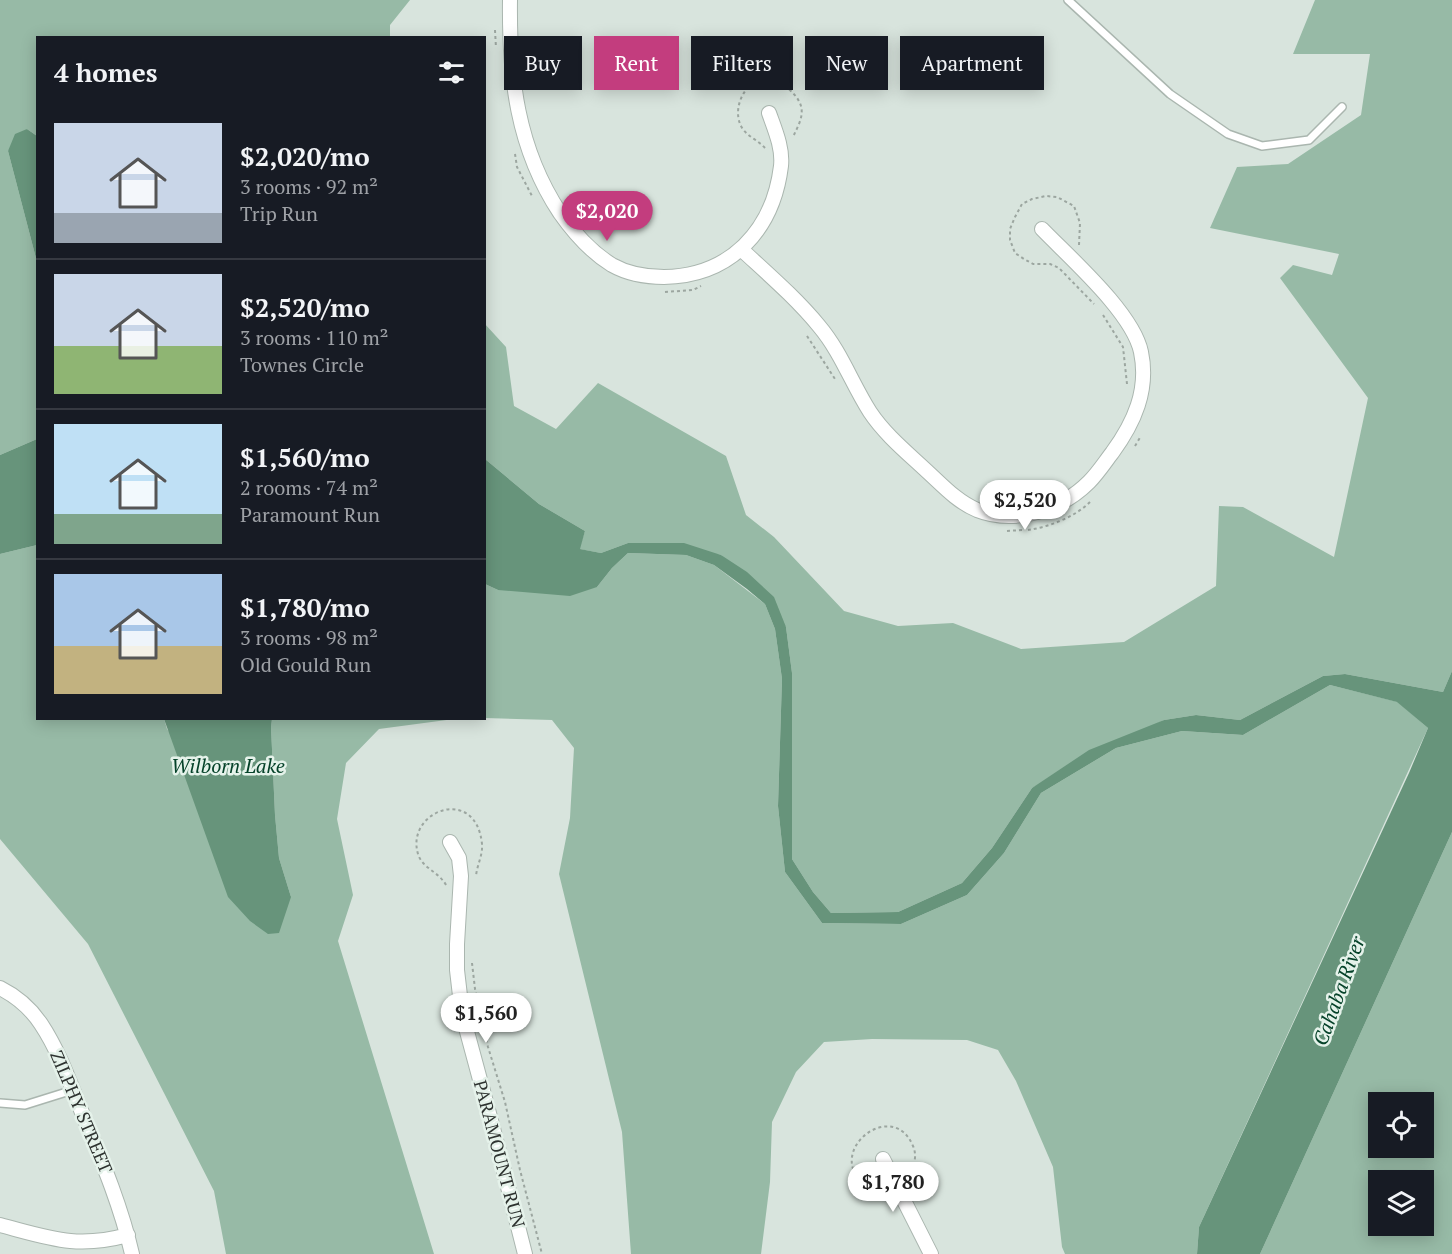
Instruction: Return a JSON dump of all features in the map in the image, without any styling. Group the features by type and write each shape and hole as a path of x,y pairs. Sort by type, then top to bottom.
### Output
{"street":[{"path":"510,0 514,82 529,152 543,187 568,225 594,252 612,265 631,273 650,277 674,277 711,269 727,261 741,249 757,231 767,212 781,165 778,139 769,113"},
{"path":"741,249 820,326 870,411 884,431 903,450 955,497 976,510 997,515 1023,515 1043,511 1070,498 1089,482 1134,418 1142,393 1144,368 1141,349 1114,305 1042,229"},
{"name":"PARAMOUNT RUN","path":"450,842 459,858 461,876 457,961 462,1013 525,1254"},
{"name":"ZILPHY STREET","path":"0,988 16,998 40,1022 73,1090 119,1203 132,1254"},
{"path":"884,1159 931,1254"},
{"path":"0,1225 66,1242 101,1241 128,1235"}],"lane":[{"path":"1068,0 1170,93 1228,134 1262,146 1309,140 1342,107"},
{"path":"0,1103 25,1105 73,1090"}],"path":[{"path":"495,30 496,49"},
{"path":"513,146 518,167 532,195"},
{"path":"1079,248 1080,223 1074,206 1058,197 1047,196 1022,204 1010,229 1010,240 1015,253 1033,264 1050,264 1059,268 1100,310 1123,347 1127,386"},
{"path":"658,292 693,290 703,286"},
{"path":"807,335 840,388"},
{"path":"1133,448 1143,432"},
{"path":"1001,530 1012,532 1041,528 1066,518 1086,506 1094,497"}],"shaded area":[{"path":"0,0 410,0 390,25 390,36 36,36 36,135 27,129 8,151 36,258 36,439 0,455"},
{"path":"1315,0 1452,0 1452,671 1443,692 1345,674 1323,676 1240,720 1196,715 1164,720 1032,788 992,848 962,883 898,912 831,913 813,892 792,859 792,673 786,627 721,555 628,543 601,553 579,549 585,531 539,504 486,460 486,325 506,347 514,406 556,429 598,383 726,456 746,515 774,537 844,611 898,626 953,623 1021,649 1124,642 1216,586 1219,506 1243,507 1334,557 1368,398 1280,278 1293,265 1332,275 1339,254 1210,228 1237,167 1288,164 1361,115 1370,54 1293,54"},
{"path":"36,545 36,720 164,720 167,729 291,897 279,858 272,720 446,720 379,729 346,763 337,819 353,895 338,941 434,1254 226,1254 214,1191 88,944 0,839 0,554"},
{"path":"628,553 686,555 714,565 765,604 775,629 782,679 778,806 785,872 822,923 901,924 967,895 1004,853 1041,793 1116,748 1182,731 1243,735 1330,685 1398,702 1428,728 1199,1227 1197,1254 1065,1254 1062,1247 1053,1167 1016,1081 998,1050 967,1040 872,1039 824,1042 796,1072 772,1122 770,1182 761,1254 631,1254 622,1132 559,874 570,818 574,748 552,720 486,718 486,584 498,590 597,587"},
{"path":"1452,832 1452,1254 1260,1254"}],"water":[{"path":"27,129 36,135 36,258 8,151 15,134"},
{"path":"36,439 36,545 0,554 0,455"},
{"name":"Cahaba River","path":"486,460 539,504 585,531 580,549 601,553 628,543 684,543 721,555 747,572 774,597 786,627 792,673 792,859 813,892 831,913 898,912 962,883 992,848 1032,788 1089,750 1164,720 1196,715 1240,720 1323,676 1345,674 1443,692 1452,671 1452,832 1260,1254 1197,1254 1199,1227 1428,728 1397,702 1330,685 1243,735 1182,731 1116,748 1041,793 1004,853 967,895 901,924 822,923 785,872 778,806 782,679 775,629 765,604 714,565 686,555 628,553 597,587 570,596 498,590 486,584"},
{"name":"Wilborn Lake","path":"164,720 272,720 279,858 291,897 279,933 268,934 250,921 228,897"}]}
